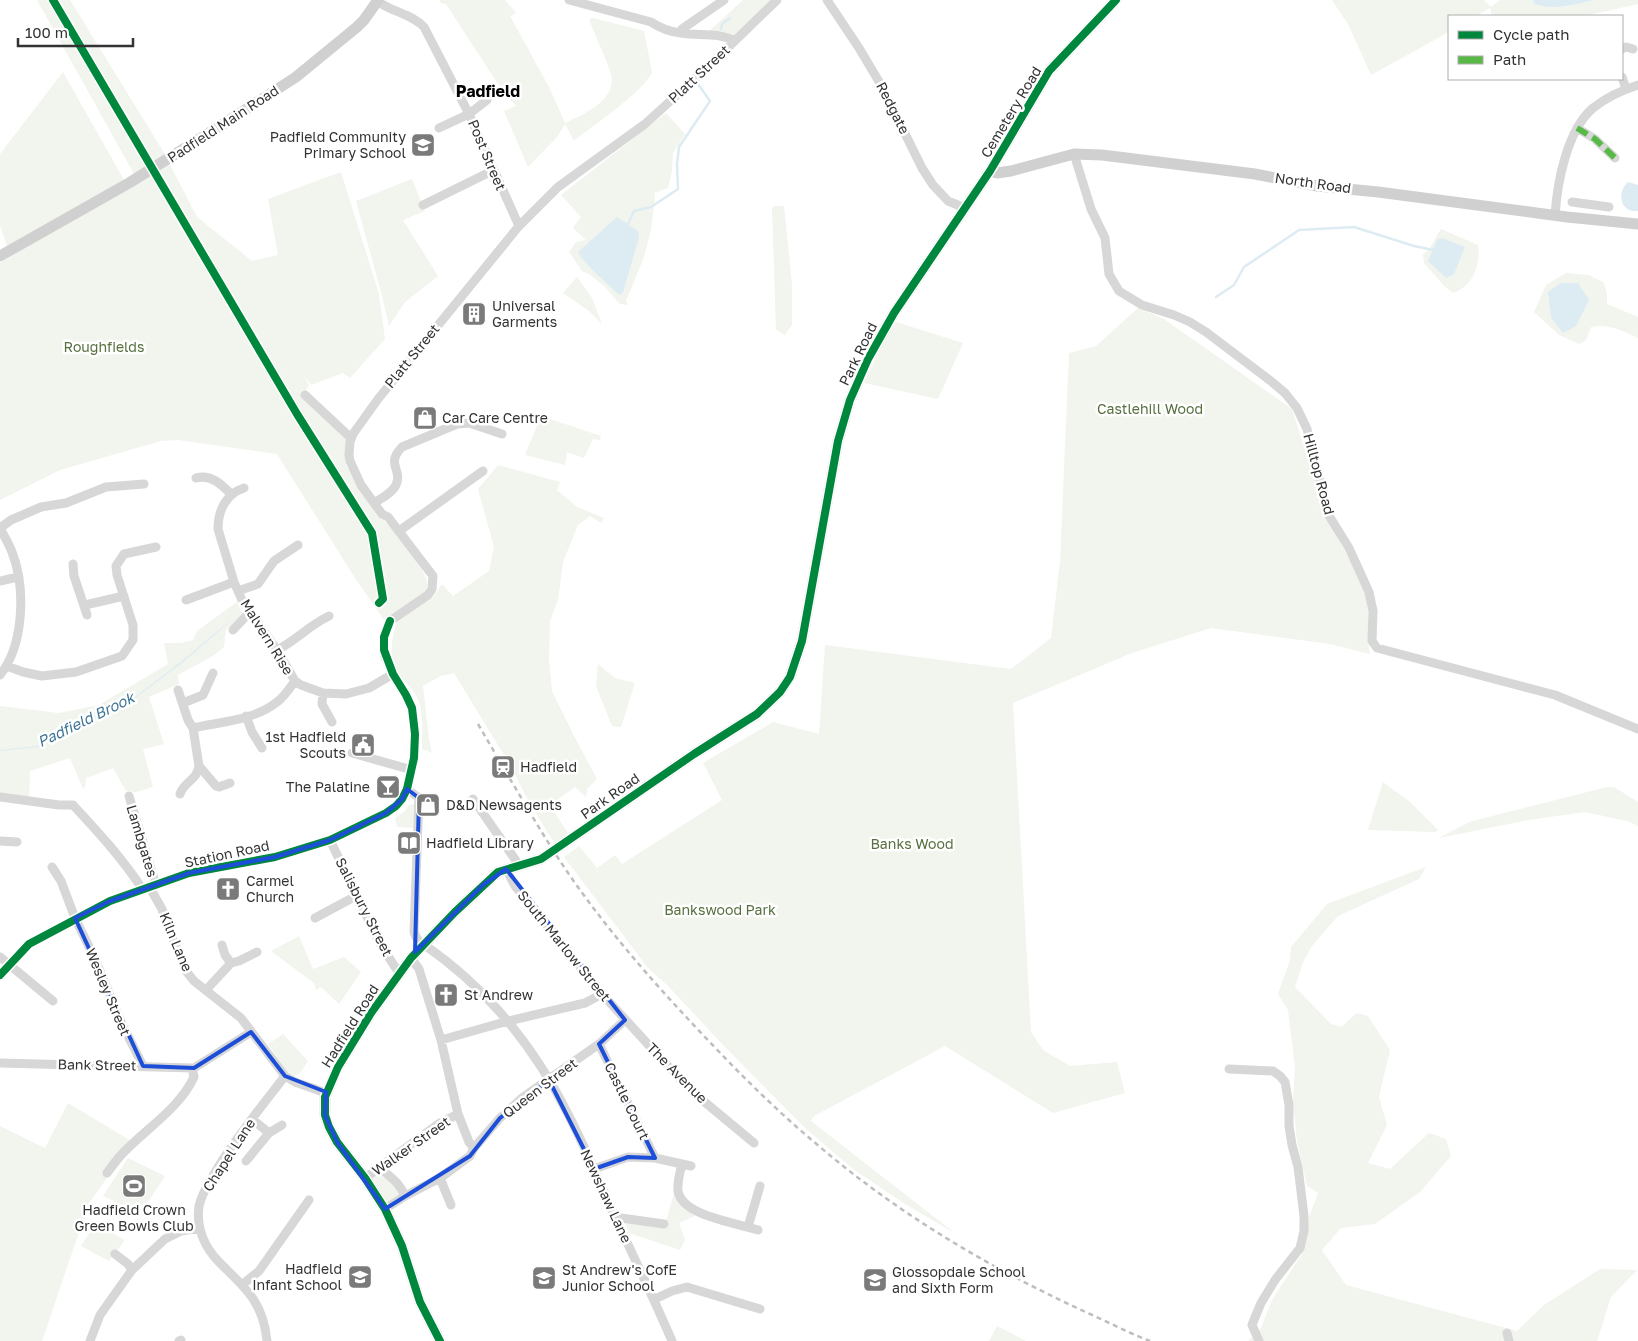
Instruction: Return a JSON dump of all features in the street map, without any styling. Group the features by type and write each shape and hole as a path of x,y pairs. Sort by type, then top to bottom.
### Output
{"street":[{"path":"569,0 651,22 680,33 726,36 735,41"},
{"path":"680,33 682,29 724,0"},
{"name":"Platt Street","path":"407,789 415,750 412,708 393,674 384,650 386,630 390,621 428,595 433,584 433,576 361,485 350,462 349,447 351,438 360,422 411,356 518,226 558,187 645,124 777,0"},
{"name":"Redgate","path":"827,0 860,48 881,85 922,168 933,185 948,201 965,208"},
{"name":"Cemetery Road","path":"990,171 1049,71 1116,0"},
{"name":"Post Street","path":"378,1 388,9 418,20 424,26 469,114 518,226"},
{"name":"Padfield Main Road","path":"0,256 129,183 296,77 358,27 378,1"},
{"path":"1623,48 1626,47 1633,50"},
{"path":"1623,80 1626,89"},
{"path":"1556,216 1564,164 1577,128 1592,109 1614,94 1637,87"},
{"path":"439,128 469,114 487,100"},
{"path":"1577,128 1595,139 1615,158"},
{"name":"North Road","path":"990,171 997,173 1011,171 1074,154 1102,155 1255,174 1317,186 1378,192 1556,216 1638,224"},
{"name":"Hilltop Road","path":"1074,154 1091,209 1105,238 1109,274 1119,290 1142,305 1174,315 1198,327 1272,382 1285,393 1296,408 1306,429 1328,514 1349,548 1369,592 1373,611 1372,641 1377,648 1555,695 1638,729"},
{"path":"424,205 494,170"},
{"name":"Park Road","path":"541,859 694,754 757,714 780,692 790,677 796,660 814,575 838,441 850,400 878,338 990,171"},
{"path":"1572,202 1609,207"},
{"path":"1593,220 1595,206"},
{"path":"305,395 351,438"},
{"path":"374,503 390,493 396,485 398,475 394,461 396,453 402,447 457,424 469,423 502,434"},
{"path":"399,531 482,471"},
{"path":"196,478 214,479 231,494 244,488"},
{"path":"0,675 7,666 14,648 22,606 13,553 0,528 11,520 41,507 66,503 106,487 144,484"},
{"name":"Malvern Rise","path":"231,494 218,520 218,529 234,582 250,612 277,650 295,682 322,693 346,694 370,688 393,674"},
{"path":"238,591 258,584 274,561 298,545"},
{"path":"7,666 42,676 76,672 122,656 133,640 133,625 116,575 116,566 124,554 156,546"},
{"path":"73,564 74,576 88,615"},
{"path":"0,581 18,577"},
{"path":"186,600 234,582"},
{"path":"85,605 124,596"},
{"path":"233,630 250,612"},
{"path":"277,650 329,616"},
{"path":"183,703 203,695 213,673"},
{"path":"193,728 246,716 277,703 295,682"},
{"path":"178,690 188,720 193,728 200,766 196,777 186,784 180,794"},
{"path":"322,693 322,704 332,722"},
{"path":"246,716 252,732 262,748"},
{"path":"352,753 412,770"},
{"path":"200,766 216,786 219,787 230,783"},
{"path":"407,789 419,798 414,932 423,944"},
{"name":"Station Road","path":"0,975 8,964 29,944 110,901 189,873 275,857 330,840 386,813 402,799 407,789"},
{"name":"Lambgates","path":"128,796 150,888"},
{"path":"0,797 59,805 73,805 106,840 131,871 150,888"},
{"path":"474,799 519,865"},
{"name":"Salisbury Street","path":"330,840 380,944 399,973"},
{"path":"0,841 16,842"},
{"name":"Hadfield Road","path":"440,1341 420,1302 402,1246 385,1209 365,1178 337,1142 329,1127 325,1115 326,1092 350,1046 399,973 423,944 498,872 541,859"},
{"name":"Wesley Street","path":"52,867 61,881 75,918 142,1066"},
{"name":"South Marlow Street","path":"506,869 515,886 602,994 626,1020"},
{"name":"Kiln Lane","path":"150,888 162,909 186,971 194,981 241,1018 284,1076"},
{"path":"315,918 356,896"},
{"name":"Newshaw Lane","path":"423,944 475,986 508,1021 549,1080 569,1116 594,1169 655,1299 672,1341"},
{"path":"222,946 224,955 231,962"},
{"path":"206,990 231,962 239,961 257,952"},
{"path":"0,957 53,1001"},
{"path":"411,958 419,968 441,1040 458,1114 469,1142 474,1148"},
{"path":"441,1040 575,1005 602,994"},
{"name":"Queen Street","path":"385,1209 405,1196 440,1178 470,1156 474,1148 500,1118 522,1098 599,1044 626,1020"},
{"name":"The Avenue","path":"626,1020 689,1089 754,1143"},
{"path":"107,1173 125,1150 163,1116 190,1085 194,1077 193,1068 251,1032"},
{"name":"Castle Court","path":"599,1044 654,1158"},
{"name":"Bank Street","path":"0,1063 193,1068"},
{"path":"1229,1069 1273,1071 1285,1082 1289,1105 1289,1126 1298,1167 1304,1216 1304,1231 1300,1248 1272,1286 1255,1316 1252,1325 1259,1341"},
{"path":"284,1076 295,1082 326,1092"},
{"name":"Chapel Lane","path":"267,1341 264,1322 258,1307 243,1284 209,1250 200,1228 199,1206 206,1187 228,1151 284,1076"},
{"name":"Walker Street","path":"365,1178 440,1123 458,1114"},
{"path":"252,1119 269,1133"},
{"path":"246,1160 269,1133 282,1125"},
{"path":"594,1169 628,1157 654,1158 687,1165 678,1189 680,1198 685,1205 701,1213 758,1230"},
{"path":"380,1167 396,1180 405,1196"},
{"path":"440,1178 451,1205"},
{"path":"748,1227 760,1186"},
{"path":"243,1284 260,1271 309,1200"},
{"path":"617,1220 621,1218 664,1224"},
{"path":"90,1341 100,1315 132,1270 165,1239 181,1231 200,1228"},
{"path":"115,1254 128,1264 132,1270"},
{"path":"655,1299 672,1291 687,1287 760,1309"}],"highlighted area":[{"path":"407,789 419,798 415,952 483,885 506,869 625,1020 599,1044 655,1158 628,1157 594,1169 549,1080 500,1118 470,1156 385,1209 337,1142 325,1115 326,1092 285,1076 251,1032 194,1068 143,1066 75,918 110,901 189,873 275,857 330,840 386,813 402,799"}],"green space":[{"path":"37,0 70,0 166,156 134,174"},
{"path":"440,0 505,0 516,13 510,16 549,87 565,123 587,112 601,102 610,89 612,81 589,19 593,18 644,31 652,72 648,80 629,98 574,141 565,124 557,137 528,167 504,111 516,106 498,84 446,4 440,3"},
{"path":"743,0 773,0 735,38 707,33"},
{"path":"1332,0 1484,0 1491,7 1500,0 1533,0 1534,4 1564,7 1593,0 1638,0 1638,4 1588,15 1492,15 1490,8 1478,15 1448,15 1448,33 1371,75 1349,26"},
{"path":"63,72 124,180 7,246 0,226 0,154"},
{"path":"666,113 685,134 673,153 672,171 668,188 654,193 651,230 644,257 626,301 628,305 620,304 604,286 582,271 569,252 576,242 586,240 573,228 581,217 561,195","holes":["617,217 637,231 639,238 623,293 621,294"]},
{"name":"Roughfields","path":"169,163 197,217 252,261 278,255 268,199 341,172 379,294 385,339 350,378 343,373 311,385 304,376 309,385 303,395 347,438 346,465 377,516 383,520 404,544 426,578 427,589 425,593 384,620 355,578 277,454 178,440 161,441 60,470 0,500 0,263"},
{"path":"412,179 425,211 403,220 438,276 405,302 389,326 356,201"},
{"path":"784,206 792,284 792,325 785,335 776,330 772,208"},
{"path":"1441,229 1478,245 1479,253 1474,274 1466,285 1453,293 1444,286 1424,263 1423,254 1428,251"},
{"path":"1566,273 1588,275 1603,282 1607,293 1607,304 1638,317 1638,338 1615,328 1603,326 1591,327 1586,340 1579,344 1559,335 1534,312 1546,285"},
{"path":"577,277 592,298 602,324 589,311 563,293"},
{"path":"1138,308 1164,319 1292,409 1326,517 1366,590 1370,654 1330,644 1211,628 1132,653 1013,703 1031,1032 1043,1050 1070,1066 1117,1062 1125,1093 1053,1113 945,1046 814,1116 811,1121 956,1234 905,1204 853,1169 805,1128 667,985 648,968 564,857 579,846 597,868 615,855 622,864 722,800 703,763 773,722 819,734 825,645 1011,669 1051,638 1060,561 1069,353 1096,346"},
{"path":"896,322 963,343 938,399 864,383 886,337"},
{"path":"541,416 601,436 600,440 593,439 584,458 567,452 565,465 525,455"},
{"path":"498,465 560,482 557,490 577,507 604,518 601,523 590,516 578,525 563,562 558,600 550,621 549,659 552,691 597,779 587,789 586,797 575,787 550,805 569,835 555,844 454,673 441,676 423,686 432,753 422,749 422,717 418,699 397,672 392,659 392,646 397,619 432,598 442,584 453,596 489,571 494,547 478,489"},
{"path":"237,602 244,616 226,630 224,647 213,656 178,675 179,684 149,697 164,744 143,749 153,787 136,792 126,791 113,768 86,778 83,789 70,758 30,771 29,799 0,797 0,706 59,713 99,705 168,664 164,643 181,643 193,640 197,631"},
{"path":"598,664 615,678 635,683 621,727 612,726 596,686"},
{"path":"1383,782 1410,802 1438,830 1435,832 1368,830"},
{"path":"1607,787 1614,787 1638,802 1638,826 1627,821 1585,812 1528,820 1439,838 1469,822"},
{"path":"415,804 415,828 397,827 395,818 405,811 409,805"},
{"path":"1426,867 1419,879 1338,916 1312,946 1303,962 1295,987 1331,1024 1341,1027 1357,1013 1368,1016 1390,1050 1379,1097 1387,1125 1368,1163 1390,1169 1429,1133 1446,1139 1451,1156 1420,1192 1375,1224 1341,1228 1322,1250 1346,1285 1517,1331 1544,1305 1600,1269 1637,1270 1611,1297 1597,1341 1248,1341 1261,1328 1272,1300 1302,1254 1309,1217 1318,1193 1307,1186 1297,1141 1293,1102 1295,1067 1288,1010 1278,994 1290,960 1291,947 1327,904"},
{"path":"299,936 313,969 344,957 361,972 339,1004 321,987 316,990 314,983 271,951"},
{"path":"283,1034 308,1061 300,1073 295,1076 286,1071 268,1044"},
{"path":"68,1103 133,1142 89,1203 42,1341 0,1341 0,1126 45,1148"},
{"name":"Hadfield Crown Green Bowls Club","path":"128,1158 165,1176 140,1214 103,1196"},
{"path":"380,1170 403,1195 385,1206 368,1179"},
{"path":"675,1190 680,1202 695,1216 679,1223 685,1240 680,1250 629,1233 625,1223 664,1228"},
{"path":"95,1224 125,1240 109,1261 81,1246"},
{"path":"997,1326 1026,1341 989,1341"}],"shaded area":[{"path":"50,0 289,405 366,531 295,418"},
{"path":"1533,0 1593,0 1557,7 1534,4"},
{"path":"1628,182 1638,185 1638,211 1627,209 1622,201 1622,191"},
{"path":"617,217 638,231 639,238 623,293 621,294 618,294 596,273 578,252"},
{"path":"1442,238 1465,247 1454,274 1446,278 1428,261 1437,240"},
{"path":"1561,283 1578,283 1589,300 1576,326 1563,333 1551,317 1548,292"},
{"path":"232,615 226,625 183,662 129,703 105,712 39,747 0,751 38,746 105,710 130,701 226,624"}],"waterway":[{"path":"721,29 722,24 730,18"},
{"name":"Padfield Brook","path":"628,224 634,211 651,207 678,189 677,164 679,147 710,101 698,84"},
{"path":"1216,297 1234,285 1244,267 1299,230 1354,227 1433,250"}],"railway":[{"path":"478,724 560,861 605,923 689,1020 781,1113 877,1192 945,1238 1053,1297 1150,1341"}],"marked path":[{"path":"1577,128 1595,139 1615,158"}],"cycle path":[{"path":"53,0 297,414 372,533 383,599 379,603"},
{"path":"440,1341 420,1302 402,1246 385,1209 365,1178 337,1142 329,1127 325,1115 325,1097 338,1067 371,1013 411,958 455,912 498,872 541,859 694,754 757,714 780,692 790,677 802,641 838,441 850,400 868,359 894,313 990,171 1049,71 1116,0"},
{"path":"0,975 29,944 110,901 189,873 275,857 330,840 386,813 396,806 407,789 414,758 415,734 412,708 393,674 384,650 384,637 390,621"}],"place":[{"name":"Padfield Community Primary School","path":"423,145"},
{"name":"Universal Garments","path":"474,314"},
{"name":"Car Care Centre","path":"425,418"},
{"name":"1st Hadfield Scouts","path":"363,745"},
{"name":"Hadfield","path":"503,767"},
{"name":"The Palatine","path":"388,787"},
{"name":"D&D Newsagents","path":"428,805"},
{"name":"Hadfield Library","path":"409,843"},
{"name":"Carmel Church","path":"228,889"},
{"name":"St Andrew","path":"446,995"},
{"name":"Hadfield Crown Green Bowls Club","path":"134,1186"},
{"name":"Hadfield Infant School","path":"360,1277"},
{"name":"St Andrew's CofE Junior School","path":"544,1278"},
{"name":"Glossopdale School and Sixth Form","path":"875,1280"}],"district":[{"name":"Padfield","path":"488,91"}],"park label":[{"name":"Castlehill Wood","path":"1150,409"},
{"name":"Banks Wood","path":"912,844"},
{"name":"Bankswood Park","path":"720,910"}]}
